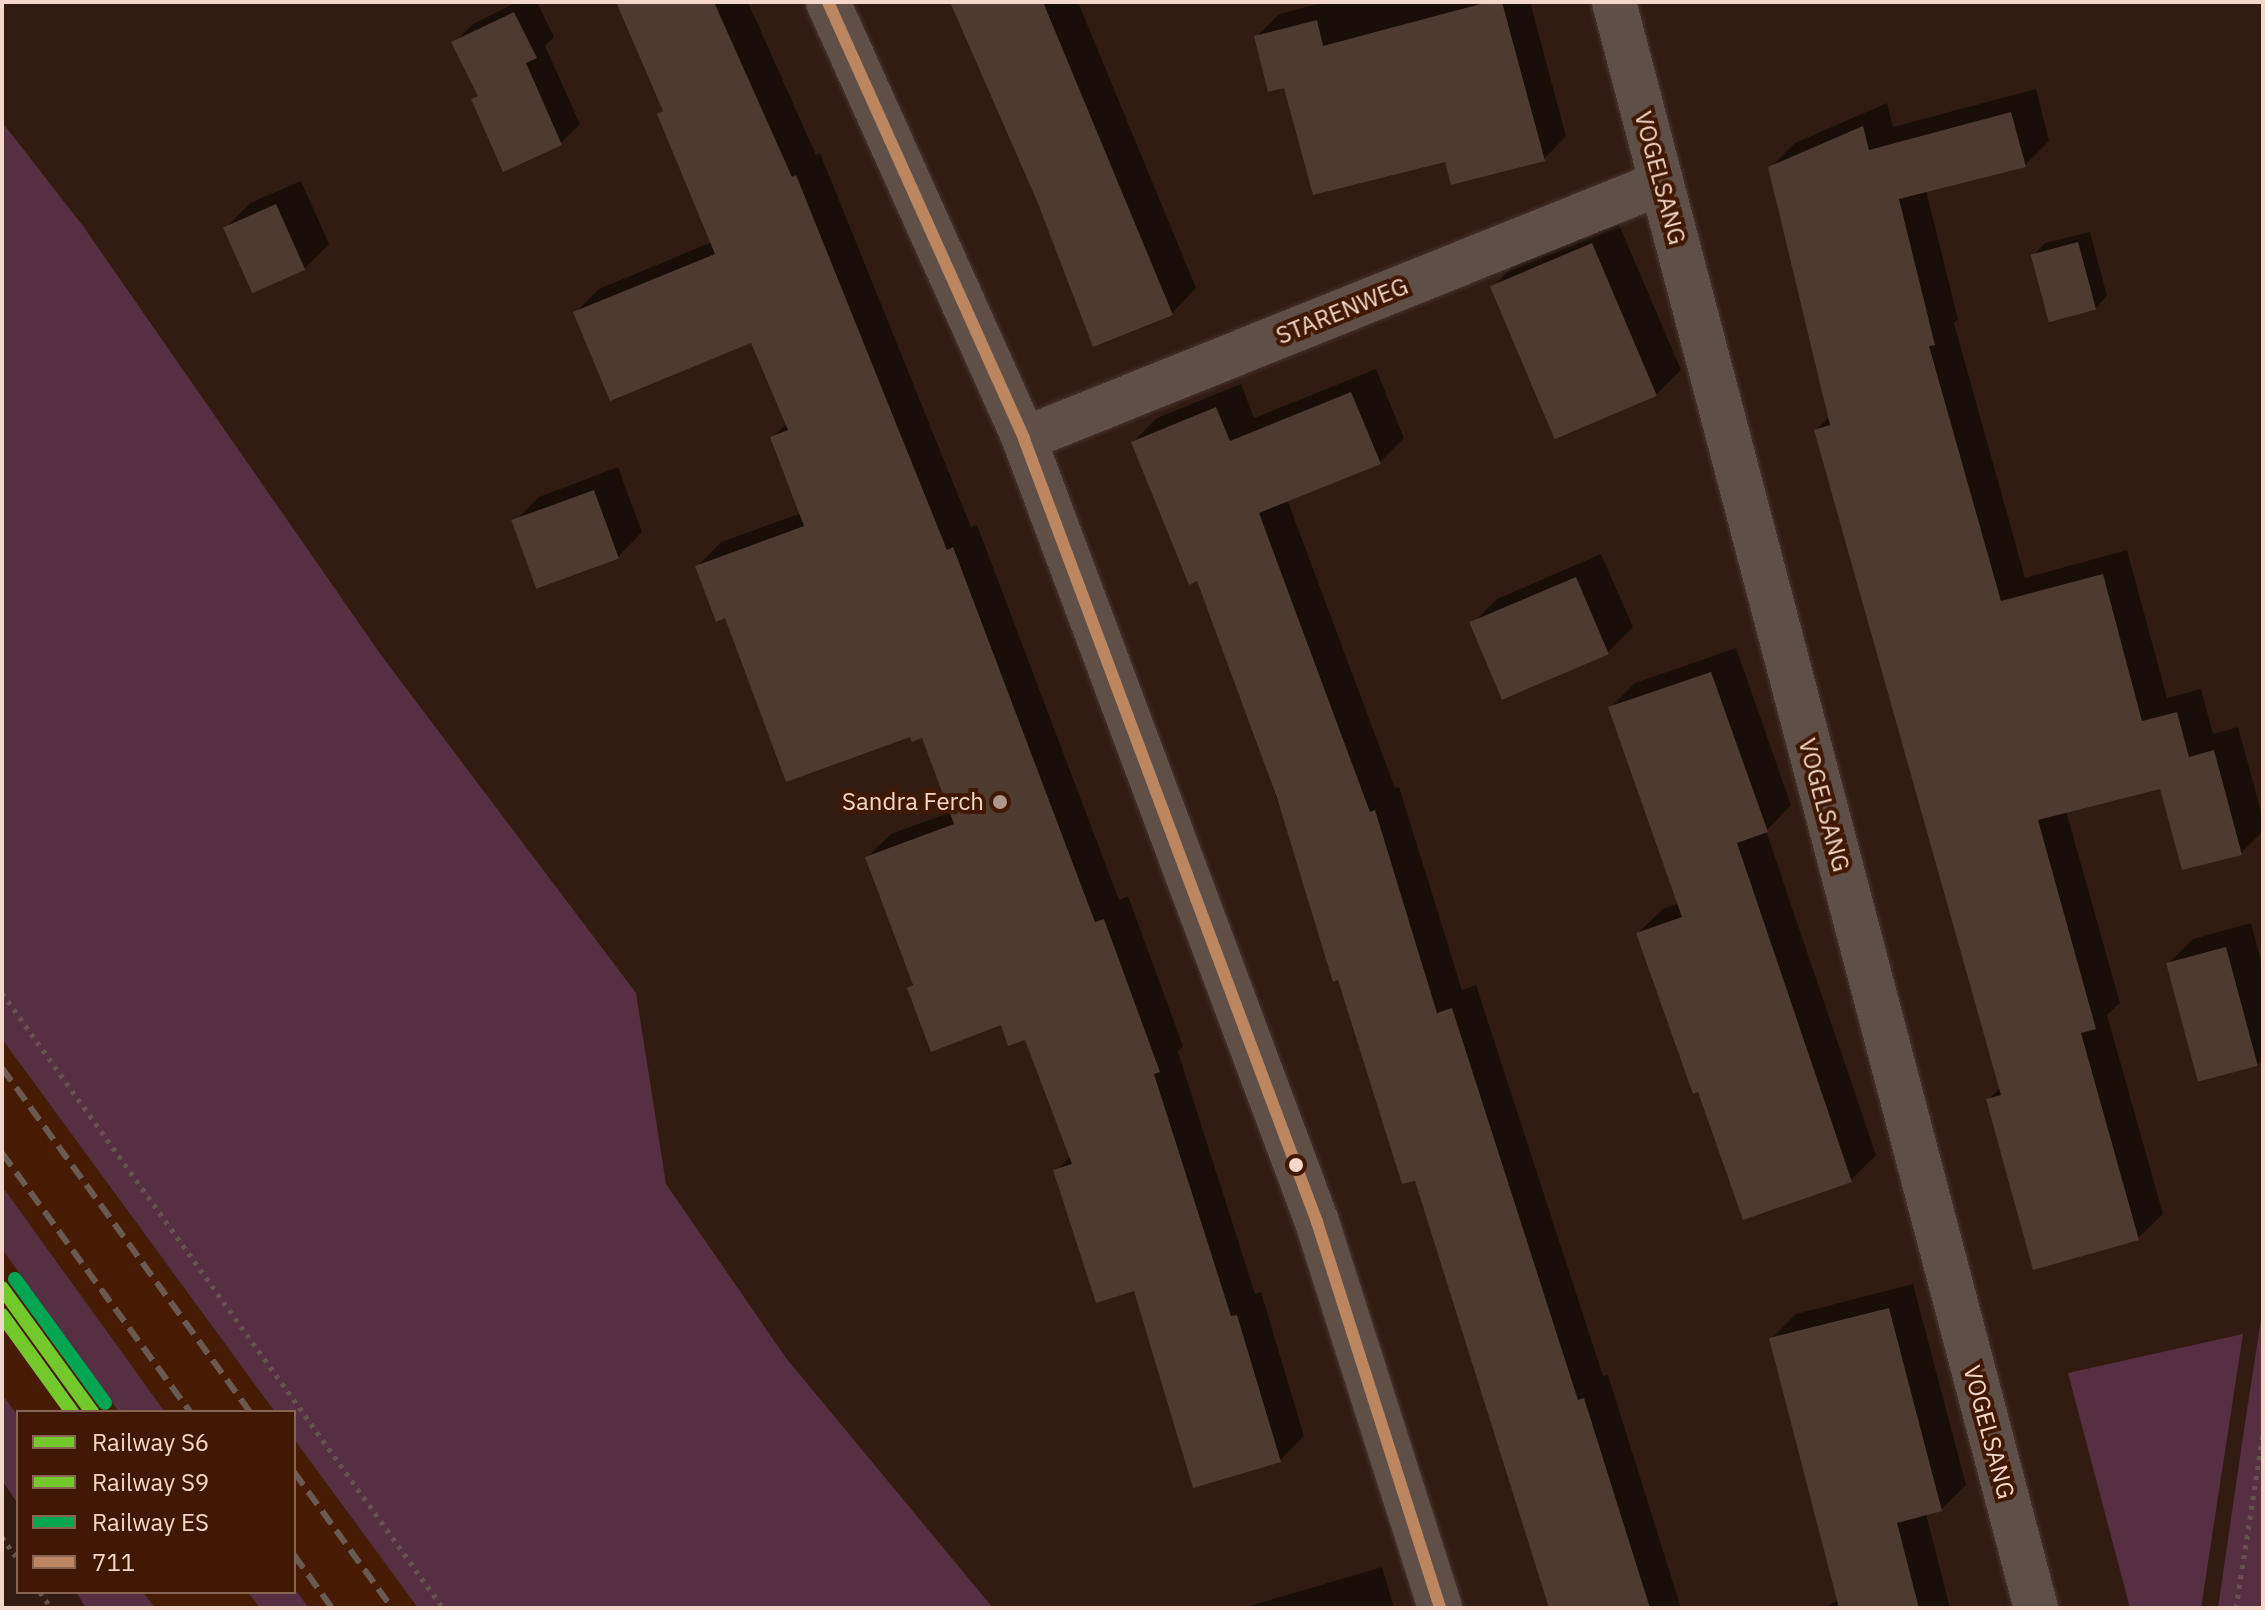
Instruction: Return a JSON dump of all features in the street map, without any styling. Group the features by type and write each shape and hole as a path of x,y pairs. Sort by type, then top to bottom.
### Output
{"street":[{"path":"828,2 1024,439 1317,1222 1440,1608"},
{"name":"VOGELSANG","path":"1614,2 2036,1608"},
{"name":"STARENWEG","path":"1024,439 1661,183"}],"path":[{"path":"2,993 443,1608"},
{"path":"2236,1608 2263,1434"},
{"path":"2,1537 16,1557"}],"shaded area":[{"path":"2,122 83,226 381,655 636,993 666,1184 786,1358 993,1608 418,1608 296,1442 296,1410 274,1410 2,1039"},
{"path":"2,1039 274,1410 164,1410 2,1186"},
{"path":"2,1186 164,1410 118,1410 2,1249"},
{"path":"2,1249 118,1410 16,1410 16,1413 2,1394"},
{"path":"2263,1307 2263,1608 2218,1608 2245,1423"},
{"path":"2243,1334 2201,1608 2130,1608 2068,1373"},
{"path":"2,1394 16,1413 16,1501 2,1480"},
{"path":"296,1442 418,1608 309,1608 296,1591"},
{"path":"296,1591 309,1608 260,1608 250,1594 296,1594"},
{"path":"77,1594 144,1594 155,1608 86,1608"},
{"path":"144,1594 250,1594 260,1608 155,1608"}],"building":[{"path":"616,2 714,2 792,177 796,175 947,550 953,547 1095,922 1104,919 1160,1072 1154,1074 1231,1316 1237,1315 1281,1462 1193,1488 1134,1291 1096,1303 1053,1170 1072,1164 1025,1040 1008,1046 1001,1025 931,1052 907,988 913,985 865,857 954,824 922,738 912,742 910,737 786,782 725,618 716,622 695,566 804,526 770,437 788,430 751,343 610,401 573,312 715,254 657,114 663,111"},
{"path":"950,2 1043,2 1173,315 1093,347 1037,201"},
{"path":"1488,2 1502,2 1545,161 1451,185 1445,162 1313,195 1284,88 1268,92 1254,36 1317,20 1323,46"},
{"path":"514,12 537,58 526,63 562,145 503,172 471,99 478,96 451,42"},
{"path":"2011,112 2026,167 1899,199 1935,345 1929,346 2001,601 2103,574 2142,721 2177,712 2189,757 2214,750 2242,855 2182,870 2160,789 2038,820 2096,1029 2081,1033 2139,1240 2033,1270 1986,1099 2001,1095 1814,430 1830,425 1768,167 1863,126 1869,150"},
{"path":"276,204 305,270 252,293 223,228"},
{"path":"2078,242 2096,310 2049,322 2031,255"},
{"path":"1592,243 1657,396 1555,439 1490,286"},
{"path":"1351,392 1381,464 1259,513 1370,812 1375,810 1437,1013 1452,1008 1578,1400 1584,1398 1650,1608 1549,1608 1415,1181 1402,1184 1338,980 1333,982 1277,798 1197,581 1189,585 1131,442 1216,407 1230,441"},
{"path":"594,490 619,559 536,589 511,520"},
{"path":"1576,577 1609,654 1502,700 1469,622"},
{"path":"1711,672 1768,832 1737,843 1852,1182 1743,1220 1698,1092 1693,1094 1636,933 1682,917 1608,707"},
{"path":"2226,947 2258,1066 2198,1082 2166,963"},
{"path":"1889,1308 1942,1511 1897,1523 1919,1608 1839,1608 1769,1338"}],"railway":[{"path":"2,1068 249,1410"},
{"path":"2,1153 189,1410"},
{"path":"296,1475 392,1608"},
{"path":"296,1558 332,1608"}],"rail line":[{"name":"ES","path":"15,1279 105,1403"},
{"name":"S6","path":"2,1288 91,1410"},
{"name":"S9","path":"2,1315 71,1410"}],"transit line":[{"name":"711","path":"828,2 1024,439 1317,1222 1440,1608"}],"place":[{"name":"Sandra Ferch","path":"1000,802"}]}
